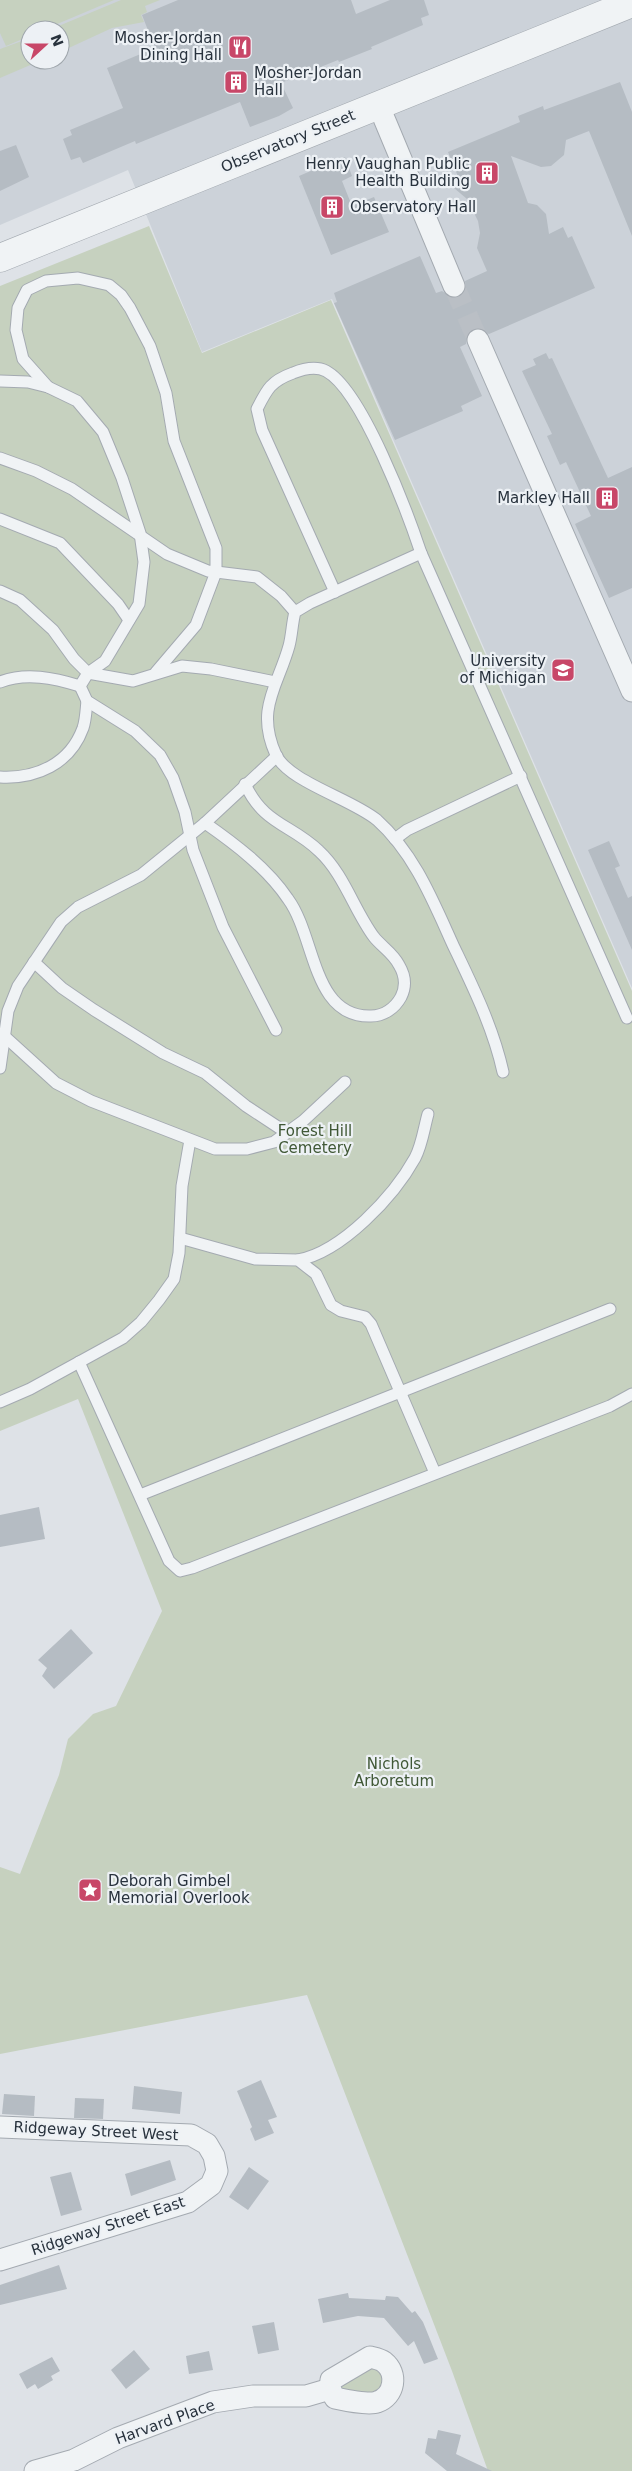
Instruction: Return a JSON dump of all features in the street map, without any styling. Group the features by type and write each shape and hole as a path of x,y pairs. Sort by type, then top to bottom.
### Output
{"street":[{"name":"Observatory Street","path":"0,258 632,3"},
{"path":"378,104 454,286"},
{"path":"478,340 632,691"},
{"name":"Ridgeway Street West","path":"0,2126 191,2135 207,2144 214,2156"},
{"name":"Ridgeway Street East","path":"0,2260 188,2202 211,2185 217,2171 214,2156"},
{"name":"Harvard Place","path":"35,2471 74,2460 118,2438 213,2402 253,2396 306,2396 330,2389"}],"lane":[{"path":"48,387 23,358 16,330 18,308 27,290 46,281 78,278 108,286 121,295 150,346 166,394 174,441 216,548 216,572 196,626 156,672"},
{"path":"335,592 262,430 256,409 265,391 277,379 306,368 326,370 341,384 356,404 408,515 421,553 627,1018"},
{"path":"0,381 28,382 48,387 77,401 104,432 122,478 140,534 144,562 139,604 104,661 88,674 80,686"},
{"path":"0,458 36,471 72,489 167,554 208,571 257,577 281,596 295,612"},
{"path":"0,519 60,543 118,604 129,620"},
{"path":"295,612 421,553"},
{"path":"0,591 20,600 53,630 74,659 88,674 132,680 182,666 211,669 275,682"},
{"path":"295,612 289,645 275,682 268,711 269,734 277,756 288,770 376,819 395,839 413,864 488,1019 503,1072"},
{"path":"0,682 14,677 52,678 80,686 88,701 135,731 160,755 173,778 185,812 193,850 223,927 276,1030"},
{"path":"0,776 19,778 45,770 68,754 83,728 88,701"},
{"path":"0,1068 2,1035 14,994 61,922 78,907 141,874 205,822 277,756"},
{"path":"395,839 407,830 521,776"},
{"path":"205,822 251,859 288,897 303,924 323,987 336,1004 346,1012 362,1016 379,1016 398,1002 405,982 403,972 395,958 375,938 329,861 311,843 266,814 251,796 245,784"},
{"path":"34,962 62,988 86,1005 163,1053 205,1073 246,1106 287,1133"},
{"path":"2,1035 56,1083 91,1101 215,1149 247,1149 274,1142 346,1082"},
{"path":"180,1238 255,1259 298,1260 315,1256 385,1200 416,1156 428,1114"},
{"path":"0,1402 30,1389 123,1338 141,1322 174,1279 180,1238 182,1186 190,1140"},
{"path":"298,1260 316,1274 331,1305 341,1311 365,1317 368,1320 435,1473"},
{"path":"140,1495 610,1309"},
{"path":"79,1362 169,1561 180,1571 610,1406 632,1394"}],"shaded area":[{"name":"University of Michigan","path":"0,0 632,0 632,988 332,299 202,352 128,170 0,225"}],"green space":[{"path":"0,0 114,0 67,20 20,20 20,40 6,46 0,33"},
{"path":"121,0 160,0 145,6 147,12 141,15 144,22 112,28 70,47 70,21"},
{"path":"20,42 20,69 0,78 0,49"},
{"name":"Forest Hill Cemetery","path":"149,226 202,353 331,300 632,991 632,2471 488,2471 452,2371 307,1995 0,2054 0,1867 20,1874 59,1775 68,1739 93,1714 116,1706 162,1611 78,1399 0,1431 0,286"},
{"path":"366,2367 376,2369 382,2375 383,2382 380,2388 371,2393 365,2393 341,2388 341,2382"}],"building":[{"name":"Mosher-Jordan Hall","path":"178,0 351,0 356,14 390,0 424,0 429,15 421,18 423,25 371,47 372,49 339,62 338,60 281,83 293,108 279,116 250,127 240,102 136,144 135,141 83,163 80,157 71,160 63,139 72,135 70,130 123,108 107,68 155,48 142,15"},
{"path":"620,82 632,112 632,236 589,131 566,140 564,155 551,166 541,167 511,156 528,203 537,205 546,214 549,234 563,227 568,238 572,236 595,288 489,334 480,328 473,329 468,333 466,344 460,347 482,396 461,406 463,411 395,440 334,303 337,302 334,293 420,256 436,293 442,291 452,298 459,297 466,288 465,281 487,271 477,248 480,233 478,221 467,199 454,188 459,179 448,152 520,122 518,116 543,106 544,110"},
{"path":"16,145 29,177 0,191 0,151"},
{"name":"Observatory Hall","path":"345,157 352,176 342,181 352,206 374,197 389,232 331,255 299,176 313,170 315,164 322,167"},
{"name":"Markley Hall","path":"546,353 549,359 552,358 608,478 632,467 632,588 609,598 575,524 591,516 566,462 560,465 547,436 552,434 522,371 536,365 533,359"},
{"path":"609,841 620,866 615,868 628,898 632,896 632,950 588,850"},
{"path":"39,1507 45,1539 0,1547 0,1515"},
{"path":"71,1629 93,1653 54,1689 42,1676 47,1668 38,1660"},
{"path":"261,2080 277,2117 268,2120 274,2133 255,2141 250,2129 252,2127 237,2091"},
{"path":"134,2086 182,2092 180,2114 132,2109"},
{"path":"4,2094 35,2096 34,2116 2,2114"},
{"path":"75,2098 104,2099 103,2119 74,2118"},
{"path":"170,2160 176,2180 131,2196 125,2174"},
{"path":"249,2167 269,2181 248,2210 229,2197"},
{"path":"71,2172 82,2210 61,2216 50,2177"},
{"path":"59,2265 67,2289 0,2305 0,2285"},
{"path":"348,2293 349,2298 385,2300 386,2296 398,2297 412,2313 415,2311 423,2322 438,2359 424,2364 414,2341 408,2346 384,2318 358,2316 323,2323 318,2299"},
{"path":"274,2322 279,2350 258,2354 252,2326"},
{"path":"134,2350 150,2369 126,2389 111,2370"},
{"path":"209,2351 213,2370 189,2374 186,2356"},
{"path":"52,2357 60,2371 51,2376 53,2380 38,2389 35,2384 27,2389 19,2374"},
{"path":"438,2430 461,2435 456,2454 492,2471 447,2471 425,2453 428,2438 436,2439"}],"tunnel":[{"path":"454,286 478,340"}],"place":[{"name":"Mosher-Jordan Dining Hall","path":"240,47"},
{"name":"Mosher-Jordan Hall","path":"236,82"},
{"name":"Henry Vaughan Public Health Building","path":"487,173"},
{"name":"Observatory Hall","path":"332,207"},
{"name":"Markley Hall","path":"607,498"},
{"name":"University of Michigan","path":"563,670"},
{"name":"Deborah Gimbel Memorial Overlook","path":"90,1890"}],"park label":[{"name":"Nichols Arboretum","path":"394,1772"}]}
